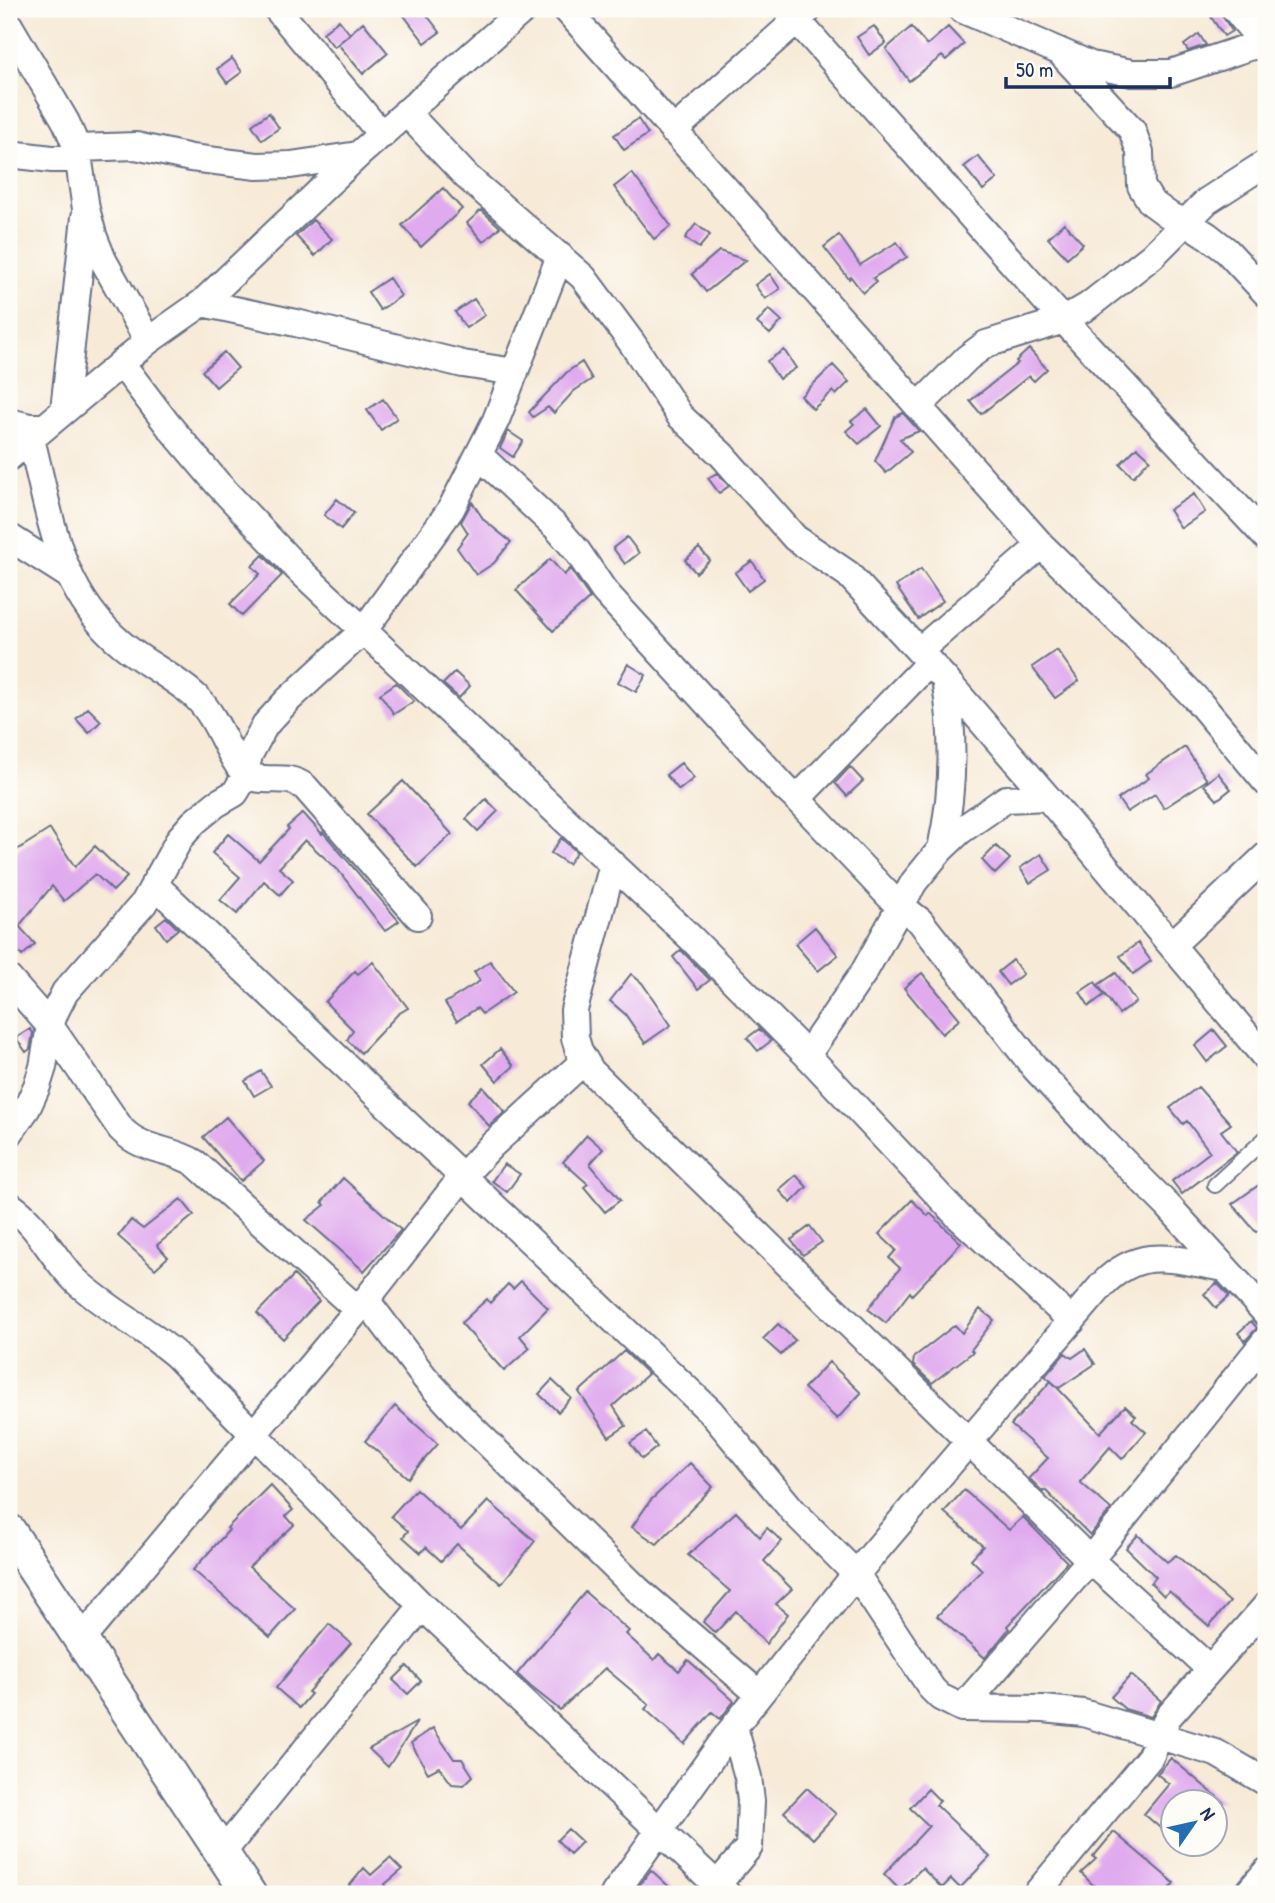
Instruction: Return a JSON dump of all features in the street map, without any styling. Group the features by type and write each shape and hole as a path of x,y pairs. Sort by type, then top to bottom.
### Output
{"street":[{"path":"276,9 382,135"},
{"path":"9,457 148,341 202,303 358,155 524,9"},
{"path":"566,9 1041,545 1199,702 1266,782"},
{"path":"961,9 1091,65 1112,70 1171,73 1249,47 1266,45"},
{"path":"996,9 1012,31"},
{"path":"1235,9 1266,45"},
{"path":"673,131 797,13 1063,320 1266,537"},
{"path":"9,25 66,122 77,153 86,209 103,260 148,341"},
{"path":"1059,51 1132,130 1140,152 1139,175 1151,202 1170,216 1186,222 1227,251 1266,293"},
{"path":"406,112 467,177 583,277 693,430 722,455 795,538 848,574 931,664 1047,797 1266,1058"},
{"path":"9,155 52,159 77,153 136,146 191,158 257,166 324,162 358,155"},
{"path":"918,407 967,358 986,344 1063,320 1121,282 1219,192 1266,163"},
{"path":"86,209 46,425 67,573 82,601 106,631 133,653 181,684 211,714 243,772 257,779 290,779 305,787 418,916"},
{"path":"9,1134 27,1108 37,1086 50,1026 65,992 144,903 180,838 204,813 235,793 243,780 243,772 256,740 276,712 364,630 433,536 480,456 561,256"},
{"path":"202,303 463,364 515,372"},
{"path":"121,363 177,435 257,526 692,939 807,1055 960,1217 1072,1321"},
{"path":"9,422 30,427 46,425"},
{"path":"480,456 557,528 577,551 604,591 785,788 900,906 920,921 1035,1068 1266,1313"},
{"path":"9,537 67,573"},
{"path":"797,799 931,664 1041,545"},
{"path":"931,664 950,706 953,760 949,810 941,849"},
{"path":"807,1055 864,972 914,883 941,849 960,831 1006,799 1047,797"},
{"path":"1172,945 1266,856"},
{"path":"613,864 574,1010 575,1038 584,1061 629,1109 1090,1560 1210,1669"},
{"path":"154,884 696,1397 732,1436 794,1512 856,1574 940,1697 962,1707 1065,1710 1101,1718 1216,1753 1266,1782"},
{"path":"9,979 50,1026 128,1137 138,1144 173,1152 195,1163 362,1305 460,1416 638,1590 759,1694"},
{"path":"81,1640 255,1435 463,1176 491,1146 584,1061"},
{"path":"9,1205 30,1222 63,1267 78,1282 155,1337 199,1377 422,1606 722,1890 749,1847 751,1801 748,1777 734,1727"},
{"path":"614,1894 759,1694 856,1574 1113,1274 1138,1260 1152,1257 1225,1268"},
{"path":"962,1707 1090,1560 1266,1340"},
{"path":"9,1531 249,1894"},
{"path":"222,1853 422,1606"},
{"path":"1036,1894 1150,1757 1168,1717 1266,1606"}],"lane":[{"path":"1215,1185 1266,1138"}],"building":[{"path":"399,9 422,9 440,32 425,43"},
{"path":"1219,11 1232,31 1224,36 1211,17"},
{"path":"339,20 350,34 334,47 323,33"},
{"path":"363,22 388,53 363,74 338,44"},
{"path":"874,26 886,43 869,55 857,37"},
{"path":"911,27 927,45 948,27 964,44 946,60 942,56 909,81 886,49"},
{"path":"1199,34 1206,45 1188,51 1184,45"},
{"path":"232,58 242,72 227,83 217,69"},
{"path":"269,113 279,128 262,140 252,125"},
{"path":"638,119 648,134 624,150 614,135"},
{"path":"978,156 997,179 983,190 964,167"},
{"path":"632,173 671,226 654,239 614,187"},
{"path":"443,188 462,209 421,247 402,225"},
{"path":"481,210 500,227 483,242 467,223"},
{"path":"313,220 332,239 315,256 296,236"},
{"path":"1064,223 1083,244 1067,258 1048,238"},
{"path":"696,224 710,235 699,248 685,238"},
{"path":"839,235 860,265 897,242 907,257 873,278 876,282 863,293 824,247"},
{"path":"719,251 746,260 706,292 692,274"},
{"path":"770,274 780,289 765,299 755,285"},
{"path":"389,278 401,296 380,310 368,292"},
{"path":"474,299 485,315 466,328 455,312"},
{"path":"769,309 782,321 770,334 757,323"},
{"path":"1029,349 1047,369 1034,381 1029,376 981,414 970,401 1018,363 1016,361"},
{"path":"784,350 796,368 779,379 767,361"},
{"path":"224,352 238,368 216,387 202,371"},
{"path":"582,362 592,379 574,391 554,413 548,407 533,417 529,412 567,372"},
{"path":"833,365 849,382 836,395 833,391 813,409 801,396"},
{"path":"383,399 397,418 381,430 367,410"},
{"path":"867,409 881,426 859,444 846,431 854,424 851,421"},
{"path":"903,413 919,431 900,439 911,452 886,473 875,461 895,417"},
{"path":"508,431 523,441 513,457 500,448"},
{"path":"1137,447 1150,459 1133,477 1120,464"},
{"path":"717,473 729,486 719,493 708,478"},
{"path":"1194,494 1205,512 1181,528 1169,510"},
{"path":"337,499 354,513 341,529 324,515"},
{"path":"472,502 484,520 511,542 494,563 476,575 457,548 468,533 461,522"},
{"path":"627,537 639,553 625,564 613,548"},
{"path":"699,548 710,560 696,573 685,560"},
{"path":"263,555 282,575 242,616 230,604 260,574 252,566"},
{"path":"550,559 564,575 570,569 590,598 553,631 516,590"},
{"path":"752,561 764,579 748,591 735,573"},
{"path":"921,569 943,601 918,619 896,586"},
{"path":"1057,650 1079,681 1055,698 1032,667"},
{"path":"628,664 646,675 636,692 618,682"},
{"path":"455,672 470,686 459,698 443,684"},
{"path":"396,683 414,701 394,714 380,694"},
{"path":"88,708 101,721 89,733 76,719"},
{"path":"1185,747 1207,780 1164,808 1155,794 1127,812 1118,799 1149,778 1146,774"},
{"path":"681,763 694,778 679,790 666,775"},
{"path":"850,767 863,781 847,796 835,783"},
{"path":"1218,773 1231,789 1217,800 1204,785"},
{"path":"403,781 452,834 417,867 367,814"},
{"path":"486,799 498,811 478,831 466,819"},
{"path":"303,813 322,834 323,832 399,921 385,931 338,870 305,840 279,868 293,880 280,895 264,881 237,914 220,900 240,877 212,853 228,834 259,861 289,829 287,827"},
{"path":"50,829 75,867 95,846 127,877 113,891 95,874 64,901 52,886 19,926 35,944 22,956 9,942 9,855"},
{"path":"561,838 577,852 568,864 551,853"},
{"path":"996,846 1010,859 995,874 982,860"},
{"path":"1041,854 1051,870 1030,883 1020,868"},
{"path":"166,917 178,929 166,939 156,925"},
{"path":"815,927 838,955 818,971 795,944"},
{"path":"1138,943 1151,961 1133,974 1120,956"},
{"path":"681,950 710,980 698,989 673,957"},
{"path":"1013,960 1023,974 1008,985 998,972"},
{"path":"490,961 514,992 482,1014 477,1008 457,1021 445,1003 480,981 474,972"},
{"path":"373,962 408,1008 398,1014 361,1053 347,1040 353,1030 325,1002 355,971 358,974"},
{"path":"922,973 960,1019 942,1034 904,988"},
{"path":"1116,973 1136,1002 1119,1014 1098,985"},
{"path":"631,974 642,983 671,1025 645,1043 625,1014 610,1001"},
{"path":"1095,982 1104,995 1089,1006 1080,992"},
{"path":"30,1029 33,1033 30,1049 26,1052 16,1038"},
{"path":"759,1029 771,1041 758,1051 747,1038"},
{"path":"1214,1030 1227,1046 1207,1062 1195,1046"},
{"path":"500,1049 514,1066 497,1081 483,1064"},
{"path":"261,1071 271,1086 254,1096 245,1081"},
{"path":"483,1087 505,1112 489,1126 468,1101"},
{"path":"1198,1087 1231,1124 1221,1131 1237,1152 1182,1194 1172,1181 1210,1152 1187,1121 1183,1124 1170,1108"},
{"path":"226,1117 264,1161 241,1181 203,1137"},
{"path":"587,1135 603,1149 590,1164 620,1200 605,1212 584,1187 588,1184 563,1162"},
{"path":"504,1164 520,1174 507,1192 492,1181"},
{"path":"796,1175 807,1187 791,1203 779,1190"},
{"path":"343,1178 401,1230 364,1271 306,1220 325,1205 322,1202"},
{"path":"1266,1180 1266,1224 1256,1232 1232,1204"},
{"path":"181,1199 194,1215 157,1245 168,1257 155,1269 118,1236 131,1220 143,1229"},
{"path":"912,1200 928,1216 930,1213 961,1243 912,1295 910,1292 886,1323 868,1309 900,1268 889,1258 896,1250 879,1234"},
{"path":"810,1226 822,1242 803,1255 791,1240"},
{"path":"294,1275 319,1301 283,1339 257,1313"},
{"path":"521,1281 548,1308 520,1336 530,1348 504,1371 461,1323 487,1299 490,1303 508,1284 513,1289"},
{"path":"1217,1283 1229,1296 1216,1308 1204,1294"},
{"path":"980,1309 994,1320 971,1350 973,1352 932,1383 913,1365 914,1357 955,1325 962,1333"},
{"path":"1251,1321 1257,1328 1245,1341 1238,1333"},
{"path":"778,1324 795,1340 781,1355 763,1339"},
{"path":"1085,1349 1095,1364 1059,1388 1045,1376 1065,1353 1072,1358"},
{"path":"624,1351 648,1374 613,1406 626,1426 609,1437 579,1392"},
{"path":"829,1362 861,1393 837,1419 804,1388"},
{"path":"552,1380 571,1398 558,1412 539,1394"},
{"path":"1051,1381 1100,1433 1125,1406 1136,1416 1132,1420 1146,1432 1122,1459 1110,1447 1080,1482 1111,1509 1090,1535 1045,1490 1043,1492 1029,1478 1048,1458 1011,1425"},
{"path":"395,1406 438,1444 408,1478 365,1441"},
{"path":"646,1432 657,1447 642,1459 630,1443"},
{"path":"690,1463 713,1487 657,1544 632,1527 650,1501"},
{"path":"270,1485 293,1510 286,1516 294,1525 249,1567 295,1609 270,1637 193,1570 229,1530 227,1528"},
{"path":"416,1489 461,1530 488,1501 535,1541 501,1584 457,1544 441,1561 426,1547 421,1553 403,1537 408,1531 391,1516"},
{"path":"964,1490 1009,1530 1023,1517 1067,1562 1007,1626 1009,1629 985,1658 937,1616 982,1570 971,1559 983,1546 944,1512"},
{"path":"736,1512 760,1537 767,1528 782,1541 764,1561 792,1589 776,1604 788,1614 766,1644 736,1611 715,1633 703,1622 730,1591 688,1555"},
{"path":"1138,1535 1167,1562 1176,1555 1230,1602 1209,1626 1169,1591 1164,1596 1151,1583 1156,1577 1126,1548"},
{"path":"585,1592 629,1631 626,1634 654,1660 659,1654 679,1671 688,1660 734,1701 720,1719 712,1712 684,1744 645,1709 649,1705 605,1668 560,1710 517,1674"},
{"path":"329,1624 351,1643 308,1692 311,1694 299,1708 276,1688"},
{"path":"407,1666 421,1681 408,1694 393,1680"},
{"path":"1131,1675 1161,1701 1151,1717 1125,1709 1111,1697"},
{"path":"417,1722 388,1767 369,1749"},
{"path":"433,1728 454,1759 462,1759 473,1776 464,1785 452,1784 439,1767 428,1773 411,1743"},
{"path":"1171,1758 1205,1787 1166,1787 1169,1784 1157,1774"},
{"path":"807,1788 836,1814 813,1839 784,1812"},
{"path":"928,1789 940,1801 936,1805 990,1857 960,1888 951,1879 942,1888 922,1868 900,1890 884,1874 929,1826 910,1808"},
{"path":"1160,1795 1160,1828 1144,1814"},
{"path":"568,1829 582,1842 570,1854 557,1840"},
{"path":"1114,1832 1174,1883 1166,1894 1102,1894 1081,1873 1096,1859 1093,1857"},
{"path":"390,1858 402,1870 384,1885 395,1894 359,1894 349,1886 364,1868 371,1875"},
{"path":"651,1870 677,1894 633,1894"}]}
